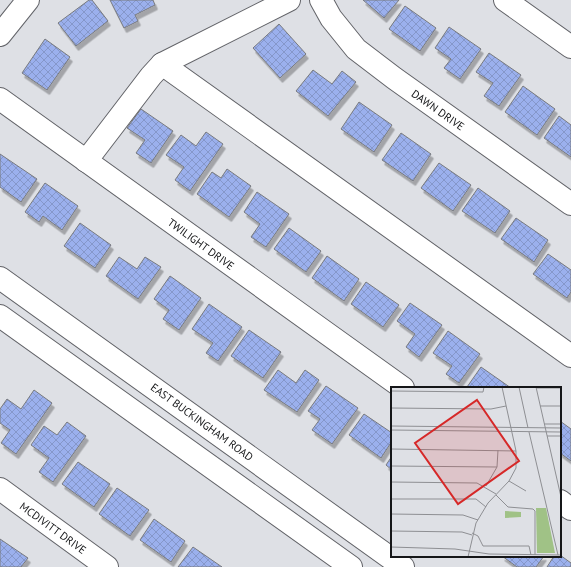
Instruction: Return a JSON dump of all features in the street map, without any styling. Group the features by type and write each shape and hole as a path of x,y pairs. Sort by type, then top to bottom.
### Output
{"street":[{"path":"0,35 28,0"},
{"path":"86,160 162,64 289,0"},
{"name":"DAWN DRIVE","path":"321,0 331,18 356,50 571,204"},
{"path":"505,0 571,47"},
{"path":"162,64 571,356"},
{"name":"TWILIGHT DRIVE","path":"0,99 402,387"},
{"name":"EAST BUCKINGHAM ROAD","path":"0,278 403,567"},
{"path":"0,316 351,567"},
{"name":"MCDIVITT DRIVE","path":"0,489 107,567"},
{"path":"561,502 571,509"}],"building":[{"path":"89,0 92,0 108,21 76,46 58,23"},
{"path":"110,0 153,0 155,5 135,15 138,21 124,28"},
{"path":"363,0 399,0 384,18"},
{"path":"405,6 436,28 420,51 389,29"},
{"path":"279,24 306,54 280,78 253,48"},
{"path":"449,27 481,49 460,79 444,68 451,59 435,48"},
{"path":"45,39 70,57 47,90 22,73"},
{"path":"489,53 521,75 499,106 484,96 493,83 476,72"},
{"path":"313,70 332,84 342,71 356,82 328,116 296,91"},
{"path":"523,86 555,109 537,135 505,112"},
{"path":"359,102 392,125 374,152 341,129"},
{"path":"141,109 173,131 151,163 136,153 145,140 127,128"},
{"path":"559,116 571,125 571,157 544,138"},
{"path":"206,132 223,144 190,191 175,180 184,167 166,155 181,135 196,146"},
{"path":"401,133 431,154 413,181 382,160"},
{"path":"0,154 37,179 21,202 0,187"},
{"path":"439,163 471,185 453,211 421,188"},
{"path":"227,169 251,186 229,217 197,194 212,172 221,178"},
{"path":"45,183 78,206 62,230 43,216 39,222 25,212"},
{"path":"478,188 510,211 495,233 462,211"},
{"path":"257,192 289,214 266,247 251,237 260,224 244,212"},
{"path":"516,218 548,240 534,262 501,239"},
{"path":"80,223 111,245 95,268 64,246"},
{"path":"289,228 321,251 306,272 274,249"},
{"path":"548,254 571,270 571,292 567,298 533,274"},
{"path":"327,256 359,279 344,301 312,278"},
{"path":"119,257 137,269 145,257 161,267 138,299 106,276"},
{"path":"170,276 201,298 179,330 163,319 169,310 154,299"},
{"path":"366,282 399,305 383,327 351,304"},
{"path":"410,303 442,325 419,357 406,347 415,334 397,321"},
{"path":"209,304 242,327 218,361 206,353 213,343 192,329"},
{"path":"249,330 281,352 263,378 231,356"},
{"path":"448,331 480,354 459,383 446,374 452,366 433,353"},
{"path":"481,367 510,387 467,387"},
{"path":"278,370 296,383 305,370 319,380 297,412 264,390"},
{"path":"326,386 358,408 332,444 312,430 320,419 308,411"},
{"path":"34,390 52,403 16,454 1,443 10,430 0,423 0,409 7,399 21,409"},
{"path":"364,414 391,432 391,443 381,458 349,435"},
{"path":"67,422 86,436 53,482 39,472 49,458 31,445 44,426 57,435"},
{"path":"561,422 571,429 571,461 561,454"},
{"path":"391,458 391,469 386,465"},
{"path":"78,462 110,484 94,507 62,484"},
{"path":"117,488 149,510 130,536 99,514"},
{"path":"154,519 185,541 171,562 140,540"},
{"path":"0,539 28,558 21,567 0,567"},
{"path":"193,547 222,567 178,567"},
{"path":"561,556 571,563 571,567 547,567 553,557 561,557"},
{"path":"503,557 543,557 536,567 517,567"}]}
